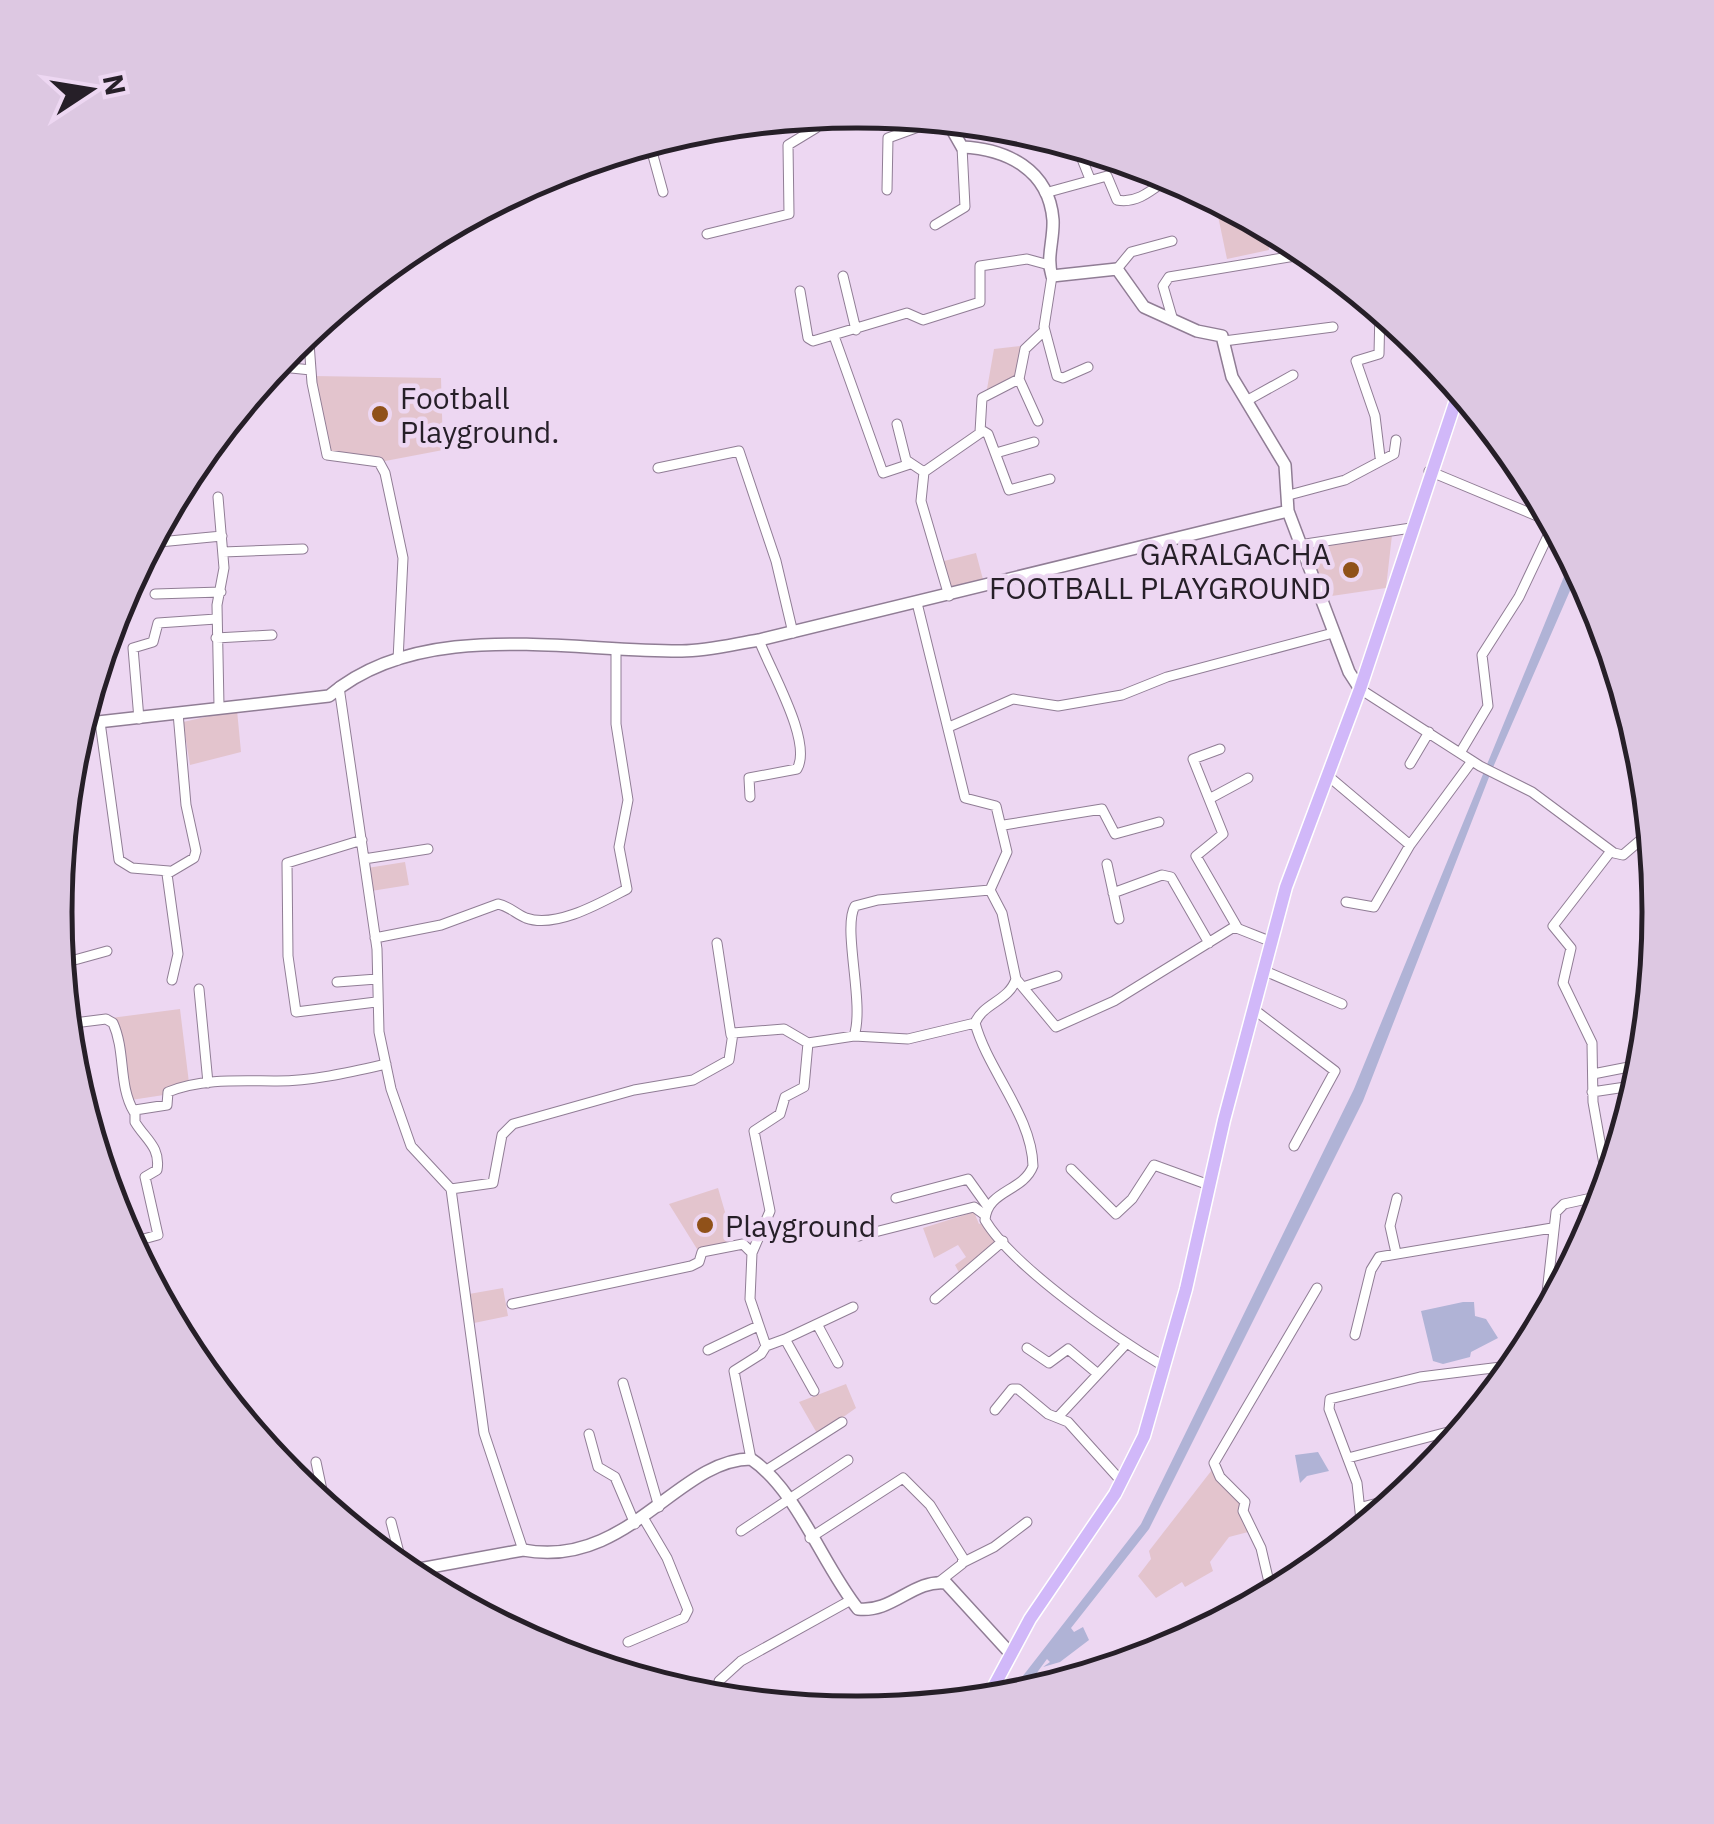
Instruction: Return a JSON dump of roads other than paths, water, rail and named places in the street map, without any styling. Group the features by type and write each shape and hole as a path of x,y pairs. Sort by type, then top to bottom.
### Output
{"main road":[{"path":"995,1684 1010,1653 1122,1482 1144,1436 1165,1367 1286,887 1360,689 1454,404"}],"street":[{"path":"707,234 789,214 788,145 815,129"},
{"path":"888,190 888,138 913,129"},
{"path":"934,225 964,207 962,147 953,133"},
{"path":"962,147 997,149 1012,156 1045,193 1053,218 1044,331 1059,378 1088,368"},
{"path":"653,154 663,192"},
{"path":"1083,161 1090,179"},
{"path":"1045,193 1108,176 1117,200 1122,202 1142,197 1156,187"},
{"path":"800,291 808,338 834,336 908,313 923,320 980,302 980,266 1027,259 1050,270 1117,268 1131,252 1172,242"},
{"path":"1172,317 1163,286 1168,277 1289,258"},
{"path":"1117,268 1144,307 1224,341 1333,327"},
{"path":"844,276 856,330"},
{"path":"1380,327 1379,354 1356,361 1375,416 1380,457"},
{"path":"1038,420 1019,380 1028,344 1044,331"},
{"path":"834,336 883,473 910,464 920,466 924,472 921,502 949,596"},
{"path":"1224,341 1228,369 1285,465 1288,511 1333,633 1360,689 1476,764 1532,792 1611,851 1623,856 1638,842"},
{"path":"310,350 327,455 379,462 386,472 402,558 398,660"},
{"path":"292,368 311,370"},
{"path":"1248,400 1293,375"},
{"path":"980,432 982,398 1019,380"},
{"path":"896,424 910,464"},
{"path":"924,472 980,432 988,434 1009,490 1050,479"},
{"path":"1289,495 1345,480 1380,457 1394,454 1396,440"},
{"path":"996,454 1034,442"},
{"path":"658,468 739,450 776,561 793,633"},
{"path":"1429,471 1532,513"},
{"path":"218,497 223,552 216,619 220,706"},
{"path":"96,722 329,696 352,677 424,651 462,648 687,652 758,640 1288,511"},
{"path":"1300,545 1410,528"},
{"path":"166,541 222,536"},
{"path":"1460,753 1488,706 1482,656 1519,596 1546,538"},
{"path":"223,552 302,549"},
{"path":"155,594 221,592"},
{"path":"917,603 965,798 996,806 1004,824 1006,861 990,890"},
{"path":"139,718 133,648 152,642 158,623 216,619"},
{"path":"949,726 1013,699 1058,706 1107,698 1333,633"},
{"path":"216,638 272,634"},
{"path":"750,798 749,778 797,768 801,762 800,729 784,704 758,640"},
{"path":"376,938 441,925 498,904 530,919 546,919 589,908 627,889 619,847 628,800 616,724 616,650"},
{"path":"339,687 376,938 376,1002 386,1064 411,1146 451,1188 484,1433 523,1550"},
{"path":"100,722 119,860 132,868 169,871 194,858 196,851 186,805 178,712"},
{"path":"1410,764 1429,732"},
{"path":"1220,750 1193,759 1222,834 1198,851 1197,858 1237,926 1272,942"},
{"path":"1346,902 1374,907 1410,845 1476,764"},
{"path":"1327,775 1410,845"},
{"path":"1209,799 1248,778"},
{"path":"1004,824 1102,809 1115,834 1159,822"},
{"path":"362,840 287,863 290,979 296,1012 376,1002"},
{"path":"364,859 428,849"},
{"path":"1603,1155 1592,1092 1592,1043 1564,988 1563,972 1572,948 1552,926 1611,851"},
{"path":"1106,864 1118,919"},
{"path":"169,871 166,884 179,962 172,980"},
{"path":"1112,893 1162,875 1171,877 1209,943"},
{"path":"990,890 1002,913 1019,983 1056,1027 1114,1001 1237,926"},
{"path":"854,1036 856,976 850,919 856,906 878,900 990,890"},
{"path":"451,1188 493,1183 502,1135 514,1124 634,1090 693,1080 729,1060 731,1035 717,942"},
{"path":"74,960 107,951"},
{"path":"1265,971 1342,1004"},
{"path":"986,1211 1030,1174 1033,1156 1024,1128 983,1053 976,1023 981,1012 1019,983 1057,976"},
{"path":"337,982 377,979"},
{"path":"199,989 208,1083"},
{"path":"1256,1010 1335,1071 1294,1146"},
{"path":"81,1023 113,1023 120,1045 126,1100 140,1131 152,1141 159,1163 158,1170 145,1177 158,1236 144,1239"},
{"path":"731,1035 784,1030 808,1043 854,1036 908,1040 976,1023"},
{"path":"766,1346 750,1299 752,1253 770,1211 754,1131 780,1114 785,1097 804,1087 808,1043"},
{"path":"134,1112 167,1105 170,1090 208,1083 325,1076 386,1064"},
{"path":"1593,1074 1625,1068"},
{"path":"1592,1092 1621,1088"},
{"path":"1071,1170 1116,1214 1132,1199 1154,1165 1209,1185"},
{"path":"896,1198 966,1179 986,1211 987,1225 1002,1240 1126,1344 1165,1367"},
{"path":"1396,1198 1390,1226 1396,1254"},
{"path":"1547,1284 1552,1228 1560,1207 1587,1200"},
{"path":"858,1236 974,1208 986,1211"},
{"path":"1355,1336 1373,1264 1379,1257 1552,1228"},
{"path":"934,1299 1002,1240"},
{"path":"512,1304 691,1266 699,1262 702,1252 728,1244 743,1244 752,1253"},
{"path":"1268,1579 1261,1548 1243,1511 1246,1502 1220,1478 1214,1463 1318,1288"},
{"path":"853,1307 766,1346 762,1354 734,1371 751,1459 790,1500 810,1538 858,1609 875,1611 938,1582 1028,1522"},
{"path":"817,1324 838,1363"},
{"path":"708,1350 758,1326"},
{"path":"785,1339 814,1391"},
{"path":"1058,1417 1126,1344"},
{"path":"1027,1348 1049,1364 1068,1348 1098,1374"},
{"path":"1362,1512 1348,1458 1329,1409 1332,1398 1420,1377 1494,1369"},
{"path":"623,1383 659,1508"},
{"path":"995,1410 1016,1388 1058,1417 1122,1482"},
{"path":"765,1471 842,1422"},
{"path":"1348,1458 1443,1433"},
{"path":"589,1434 598,1468 615,1478 639,1522 668,1558 688,1610 684,1618 628,1642"},
{"path":"429,1569 523,1550 540,1554 572,1550 639,1522 724,1464 751,1459"},
{"path":"740,1530 848,1460"},
{"path":"316,1462 321,1484"},
{"path":"810,1538 903,1478 916,1486 964,1562"},
{"path":"1362,1507 1370,1505"},
{"path":"391,1522 400,1549"},
{"path":"938,1582 954,1588 1010,1653"},
{"path":"719,1684 737,1664 851,1600"}],"water":[{"path":"1565,574 1571,588 1491,772 1363,1101 1149,1529 1071,1628 1074,1632 1083,1627 1089,1640 1060,1662 1043,1667 1050,1662 1047,1659 1035,1676 1021,1679 1141,1524 1354,1089"},
{"path":"1474,1302 1475,1316 1486,1319 1498,1338 1471,1352 1470,1357 1443,1364 1433,1361 1421,1311"},
{"path":"1318,1452 1329,1471 1307,1476 1300,1483 1295,1455"}],"place":[{"name":"Football Playground.","path":"380,414"},
{"name":"GARALGACHA FOOTBALL PLAYGROUND","path":"1351,570"},
{"name":"Playground","path":"705,1225"}]}
